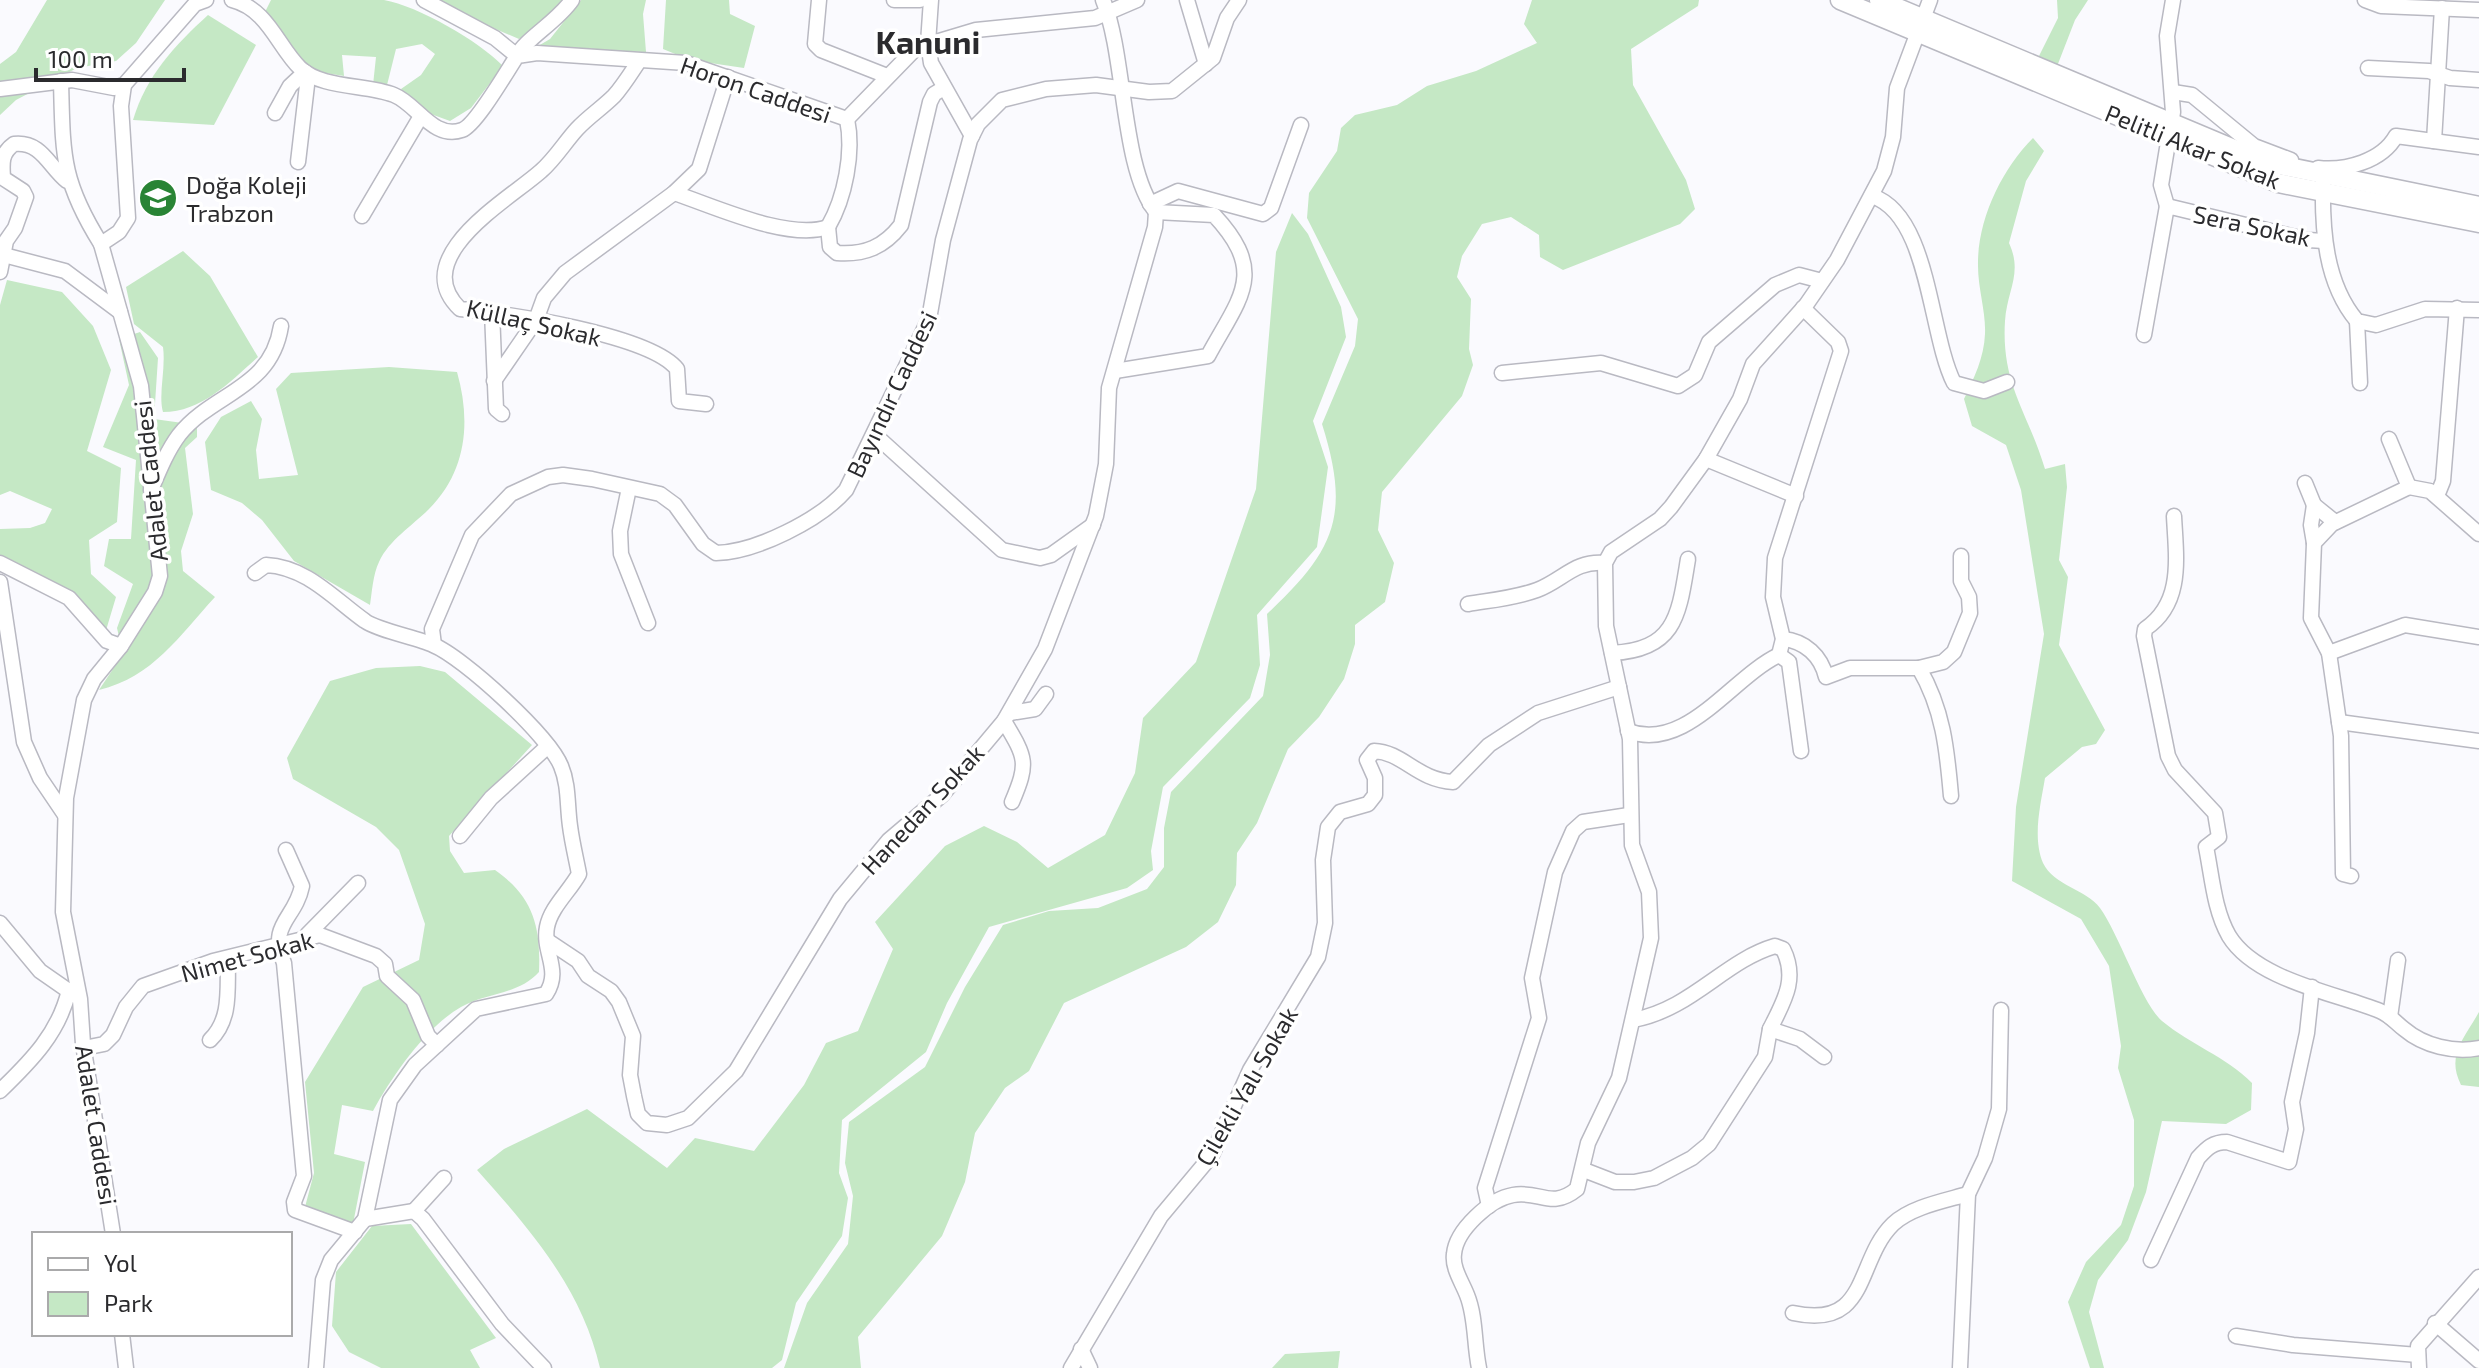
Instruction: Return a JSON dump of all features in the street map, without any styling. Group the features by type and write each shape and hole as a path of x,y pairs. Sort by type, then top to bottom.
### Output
{"main road":[{"path":"1840,0 1924,17"},
{"path":"1879,0 1924,17"},
{"name":"Pelitli Akar Sokak","path":"1924,17 2171,130 2265,162 2479,223"},
{"name":"Pelitli Akar Sokak","path":"2323,179 2479,206"}],"street":[{"path":"0,89 72,80 114,88 124,85 195,4 206,0"},
{"path":"232,0 255,12 305,72 307,85 298,162"},
{"path":"424,0 495,38 517,56"},
{"path":"305,72 391,93 442,129 464,129 474,121 521,48 561,17 572,0"},
{"path":"819,0 815,44 821,50 887,76"},
{"path":"894,0 920,0"},
{"path":"931,0 928,43 934,73 972,136"},
{"name":"Horon Caddesi","path":"517,56 567,54 639,61 678,61 847,119 916,48 928,43 976,30 1137,0"},
{"path":"1187,0 1206,64"},
{"name":"Bayındır Caddesi","path":"434,645 432,629 466,544 511,494 540,480 563,475 667,499 707,548 716,553 747,550 824,511 839,498 875,435 933,307 943,240 972,136 989,109 1019,93 1096,85 1172,91 1213,58 1227,18 1239,0"},
{"path":"2167,206 2161,185 2171,130 2173,92 2167,36 2173,0"},
{"path":"2365,0 2381,6 2437,5 2479,10"},
{"path":"2434,141 2438,73 2437,5"},
{"path":"1106,7 1135,161 1153,208"},
{"path":"1479,1368 1472,1312 1454,1253 1474,1220 1489,1206 1515,1194 1557,1200 1577,1189 1588,1143 1619,1078 1651,938 1649,892 1632,845 1628,731 1603,594 1605,563 1620,545 1660,519 1706,459 1740,399 1753,364 1803,308 1872,196 1884,171 1893,137 1897,88 1924,17"},
{"name":"Küllaç Sokak","path":"639,61 616,94 578,127 543,170 470,228 452,251 446,284 452,301 460,309 536,320 657,353 677,369 679,401 706,404"},
{"path":"2368,68 2438,73 2450,78 2479,80"},
{"path":"275,113 290,86 305,72"},
{"path":"494,381 536,320 544,298 565,273 674,193 699,169 728,77"},
{"path":"61,81 67,181"},
{"path":"101,244 112,239 128,218 121,106 124,85"},
{"path":"847,119 850,145 842,189 828,227 830,247 837,253 867,251 890,239 901,225 930,102 934,94 944,88"},
{"path":"2173,92 2192,95 2254,146 2323,179 2376,157 2396,136 2479,147"},
{"path":"362,216 376,198 421,116"},
{"path":"1153,208 1178,191 1263,214 1271,208 1301,125"},
{"path":"0,272 6,241 15,228 26,197 23,191 3,178 2,164 7,149 14,144 30,145 48,157 54,171 67,181"},
{"path":"2323,179 2324,241 2335,284 2357,321 2360,383"},
{"name":"Adalet Caddesi","path":"67,181 78,207 101,244 141,386 160,576 155,592 121,646 94,679 84,700 65,815 63,912 113,1232"},
{"path":"674,193 801,231 813,232 828,227"},
{"path":"1872,196 1885,201 1899,213 1912,236 1954,383 1984,391 2007,382"},
{"name":"Sera Sokak","path":"2144,335 2167,206 2308,240 2324,241"},
{"path":"1115,371 1208,356 1244,288 1246,264 1237,244 1214,215 1153,208"},
{"name":"Hanedan Sokak","path":"548,941 578,961 588,976 611,991 619,1002 633,1036 630,1075 638,1114 656,1126 680,1122 736,1071 840,899 889,840 942,795 1007,717 1045,649 1093,525 1106,464 1107,411 1155,227 1153,208"},
{"path":"2,255 65,271 120,312"},
{"path":"1502,373 1601,363 1678,386 1695,375 1709,342 1775,285 1799,275 1822,281"},
{"path":"1628,731 1642,736 1676,730 1779,655 1783,639 1775,611 1772,579 1841,351 1838,342 1803,308"},
{"path":"2437,496 2443,481 2457,308"},
{"path":"2357,321 2376,325 2425,309 2479,310"},
{"path":"492,312 496,409 502,414"},
{"path":"150,494 179,435 257,377 275,349 281,326"},
{"path":"875,435 1002,550 1040,558 1051,555 1093,525"},
{"path":"2389,439 2409,487"},
{"path":"1706,459 1796,496"},
{"path":"2305,483 2314,505 2335,522"},
{"path":"2314,543 2335,522 2409,487 2430,491 2479,534"},
{"path":"629,488 620,531 621,554 648,623"},
{"path":"2314,505 2311,525 2314,543 2311,618 2329,653 2339,722 2343,874 2351,876"},
{"path":"2174,516 2177,568 2169,605 2158,620 2145,629 2144,636 2168,756 2175,770 2215,813 2219,837 2206,847 2218,909 2230,936 2258,963 2390,1017 2405,1031 2429,1043 2458,1050 2479,1048"},
{"path":"1783,639 1794,640 1819,656 1826,677 1850,668 1919,668 1943,662 1954,652 1965,629 1969,597 1961,581 1961,556"},
{"path":"1612,653 1642,650 1655,644 1672,626 1678,613 1688,559"},
{"path":"1468,604 1516,597 1541,588 1589,561 1605,563"},
{"path":"0,563 69,598 107,641 121,646"},
{"path":"255,573 266,565 291,568 337,598 367,624 379,624 434,645 536,729 560,762 567,783 571,837 579,874 553,911 546,930 554,970 553,984 546,994 476,1009 415,1065 390,1100 365,1219 331,1260 323,1280 316,1368"},
{"path":"0,582 24,742 40,778 65,815"},
{"path":"2329,653 2405,625 2479,637"},
{"path":"1779,655 1789,662 1801,751"},
{"path":"1919,668 1935,695 1942,719 1951,796"},
{"name":"Çilekli Yalı Sokak","path":"1071,1368 1161,1216 1212,1155 1250,1070 1318,957 1325,923 1323,860 1328,827 1340,812 1368,804 1375,795 1375,778 1367,760 1374,751 1388,752 1415,772 1437,781 1453,782 1489,745 1538,713 1619,687"},
{"path":"1012,802 1026,766 1007,717 1035,709 1046,694"},
{"path":"2339,722 2479,741"},
{"path":"460,836 491,798 548,746"},
{"path":"1489,1206 1485,1188 1539,1018 1532,978 1555,872 1573,831 1583,822 1629,815"},
{"path":"286,850 302,886 279,932 277,947 284,963 304,1176 294,1202 295,1210 355,1232"},
{"path":"307,935 358,883"},
{"path":"0,923 40,971 74,995 47,1041 0,1091"},
{"name":"Nimet Sokak","path":"84,1048 104,1044 113,1035 126,1007 143,986 213,961 277,947 307,935 320,935 376,956 385,964 387,976 413,1000 428,1036 437,1045"},
{"path":"1584,1170 1615,1182 1654,1178 1692,1158 1709,1144 1765,1057 1770,1029 1792,975 1783,949 1775,946 1749,956 1674,1007 1655,1016 1633,1020"},
{"path":"210,1040 221,1030 226,1015 228,959"},
{"path":"2390,1017 2398,960"},
{"path":"2151,1260 2198,1158 2206,1149 2217,1142 2227,1142 2289,1162 2296,1129 2292,1102 2307,1033 2312,987"},
{"path":"1960,1368 1968,1194 1985,1158 1999,1109 2001,1010"},
{"path":"1770,1029 1800,1039 1824,1057"},
{"path":"365,1219 414,1211 444,1178"},
{"path":"1793,1313 1813,1317 1835,1312 1849,1303 1894,1222 1968,1194"},
{"path":"414,1211 502,1324 544,1368"},
{"path":"2418,1362 2418,1346 2435,1323 2479,1277"},
{"path":"2435,1323 2479,1361"},
{"path":"122,1336 126,1368"},
{"path":"2236,1336 2418,1362"},
{"path":"1081,1349 1090,1368"},
{"path":"2400,1368 2418,1362"}],"green space":[{"path":"47,0 165,0 136,43 116,61 77,68 16,100 0,115 0,64 16,52"},
{"path":"271,0 384,0 414,9 447,26 503,66 471,108 450,121 417,109 401,89 421,75 435,54 422,44 396,49 387,85 373,85 376,57 342,55 344,76 313,71 262,18"},
{"path":"428,0 562,0 538,27 519,39"},
{"path":"581,0 646,0 643,14 646,52 533,49 550,39"},
{"path":"666,0 729,0 730,14 755,26 744,68 690,60 663,49"},
{"path":"1532,0 1699,0 1698,6 1631,49 1633,85 1686,180 1695,209 1680,224 1563,270 1540,257 1539,235 1511,217 1482,224 1462,256 1457,277 1471,299 1469,349 1473,365 1462,396 1382,492 1378,530 1394,563 1385,602 1355,625 1355,644 1344,679 1319,717 1288,749 1257,823 1237,853 1236,885 1218,922 1186,947 1064,1003 1029,1071 1005,1088 975,1133 965,1182 942,1236 858,1337 861,1368 784,1368 807,1303 848,1244 853,1196 845,1163 849,1122 925,1067 965,987 1003,925 1049,911 1098,908 1147,889 1164,867 1164,828 1171,792 1263,696 1270,655 1267,614 1290,591 1322,550 1331,530 1335,508 1331,456 1322,424 1355,346 1358,319 1307,218 1309,193 1337,151 1341,128 1355,115 1397,105 1427,86 1476,71 1537,43 1524,24"},
{"path":"2057,0 2088,0 2075,20 2056,69 2037,60 2058,18"},
{"path":"208,15 256,45 214,125 133,120 146,89 163,62"},
{"path":"2033,138 2044,151 2026,181 2009,243 2015,263 2005,321 2007,363 2045,469 2065,464 2067,487 2059,560 2068,577 2059,645 2105,730 2096,744 2082,747 2045,778 2038,820 2040,853 2048,871 2100,908 2147,1000 2162,1021 2231,1065 2252,1083 2251,1110 2226,1124 2162,1121 2146,1192 2128,1240 2098,1280 2089,1312 2104,1368 2090,1368 2068,1302 2086,1262 2121,1225 2134,1186 2134,1120 2118,1068 2121,1046 2109,966 2081,919 2012,881 2016,807 2044,634 2021,490 2006,445 1972,426 1964,399 1978,368 1985,334 1978,266 1982,232 2001,181"},
{"path":"1292,213 1308,234 1341,307 1346,337 1313,421 1328,467 1317,547 1257,615 1260,665 1250,698 1163,787 1151,851 1153,870 1127,888 989,927 947,1003 926,1052 842,1120 839,1173 848,1198 842,1236 796,1303 782,1360 772,1368 600,1368 592,1339 567,1286 534,1238 477,1170 504,1149 587,1109 667,1168 695,1138 754,1151 804,1085 826,1043 858,1031 893,949 875,922 945,846 984,826 1017,842 1048,868 1105,835 1135,773 1143,718 1196,662 1256,489 1276,252"},
{"path":"183,251 210,276 258,357 203,401 177,411 163,412 163,347 134,324 126,287"},
{"path":"7,280 62,292 93,326 111,370 87,451 121,468 117,522 89,540 91,574 116,597 104,637 43,576 0,559 0,529 30,528 45,523 52,509 10,491 0,495 0,305"},
{"path":"140,332 158,358 154,419 197,425 197,437 185,448 193,514 181,551 183,571 215,597 150,665 118,684 99,690 123,654 117,628 133,584 104,566 109,539 131,539 136,460 103,447 129,385 119,339"},
{"path":"389,367 457,372 464,427 458,462 442,494 383,554 375,572 370,605 294,561 262,520 242,503 211,490 205,442 221,417 251,401 262,419 256,450 259,479 298,475 276,389 291,373"},
{"path":"420,666 445,672 532,745 449,836 450,851 464,873 495,870 526,902 536,927 539,972 522,985 471,1002 448,1016 411,1053 373,1111 342,1105 334,1154 365,1162 353,1224 305,1207 314,1173 305,1082 363,987 419,960 425,924 399,850 376,827 293,779 287,758 330,681 376,668"},
{"path":"2479,1012 2479,1087 2461,1085 2455,1065 2456,1056"},
{"path":"411,1224 496,1338 470,1350 480,1368 381,1368 349,1352 332,1326 336,1272 372,1226"},
{"path":"1340,1351 1338,1368 1272,1368 1285,1354"}],"place":[{"name":"Doğa Koleji Trabzon","path":"158,198"}],"district":[{"name":"Kanuni","path":"928,41"}]}
